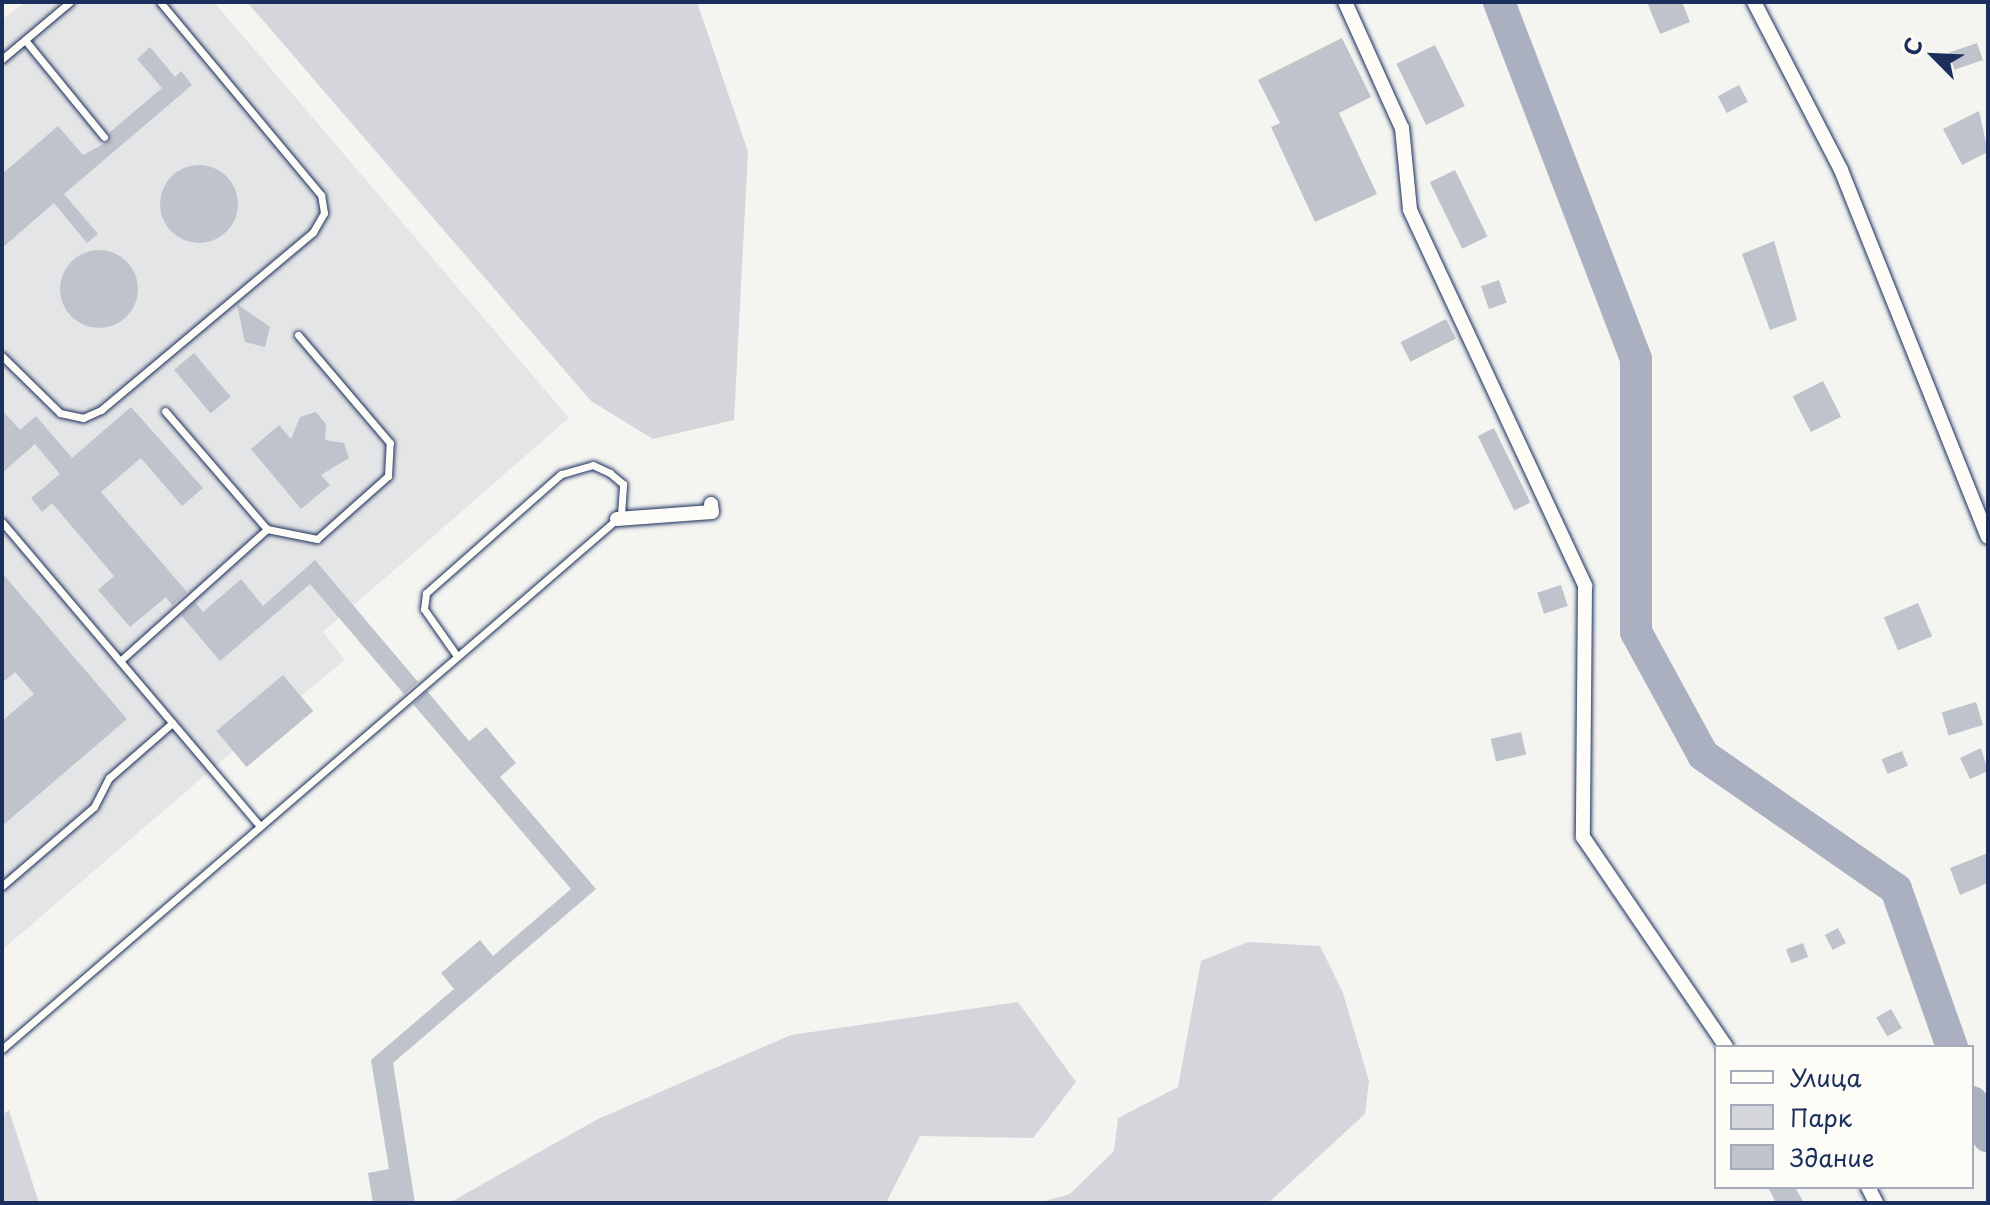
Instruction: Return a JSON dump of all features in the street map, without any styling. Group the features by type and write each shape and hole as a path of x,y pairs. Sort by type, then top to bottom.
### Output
{"street":[{"path":"1345,2 1402,128 1410,210 1585,586 1583,837 1725,1045"},
{"path":"1754,2 1841,170 1988,537"},
{"path":"617,519 712,512 711,504"}],"lane":[{"path":"2,59 70,2"},
{"path":"2,356 60,413 83,418 101,410 313,232 324,213 321,195 160,2"},
{"path":"25,40 104,137"},
{"path":"165,411 267,529 317,539 388,476 394,460 390,443 298,335"},
{"path":"2,1049 617,519 626,502 610,473 593,465 561,474 426,593 424,609 457,656"},
{"path":"2,522 260,826"},
{"path":"120,661 267,529"},
{"path":"2,886 94,807 109,778 172,723"}],"shaded area":[{"path":"25,2 214,2 569,418 323,632 345,660 301,696 313,711 246,767 233,751 2,950 2,20"}],"green space":[{"path":"247,2 697,2 748,152 734,420 653,439 591,401"},
{"path":"1248,942 1320,946 1343,993 1369,1081 1365,1114 1268,1203 1038,1203 1070,1194 1114,1151 1118,1118 1178,1087 1201,961"},
{"path":"1018,1002 1076,1082 1033,1138 920,1136 886,1203 449,1203 598,1119 791,1035"},
{"path":"9,1110 39,1203 2,1203 2,1115"}],"building":[{"path":"1647,2 1682,2 1690,22 1660,34"},
{"path":"1342,38 1371,97 1339,113 1377,194 1315,222 1271,127 1280,123 1258,80"},
{"path":"1977,43 1983,60 1954,70 1949,53"},
{"path":"1435,45 1465,106 1426,125 1396,64"},
{"path":"150,47 175,77 181,71 192,85 64,194 98,234 87,243 54,203 2,248 2,174 58,126 83,155 109,141 109,133 162,88 137,59"},
{"path":"1739,85 1748,102 1727,113 1718,96"},
{"path":"1979,111 1988,152 1962,165 1943,129"},
{"path":"199,165 214,168 226,177 235,189 238,204 235,219 226,231 214,240 199,243 184,240 172,231 163,219 160,204 163,189 172,177 184,168"},
{"path":"1455,170 1487,237 1462,249 1430,182"},
{"path":"1774,241 1797,320 1770,330 1742,254"},
{"path":"99,250 114,253 126,262 135,274 138,289 135,304 126,316 114,325 99,328 84,325 72,316 63,304 60,289 63,274 72,262 84,253"},
{"path":"1499,280 1507,303 1489,309 1481,286"},
{"path":"237,304 270,327 265,347 245,342"},
{"path":"1446,319 1456,339 1411,362 1401,342"},
{"path":"194,353 231,397 211,413 174,370"},
{"path":"1823,381 1841,417 1811,432 1793,396"},
{"path":"131,407 203,488 182,506 141,458 101,492 187,592 172,605 166,597 130,627 98,590 114,576 52,503 42,512 31,498 60,474 35,444 2,473 2,410 20,430 36,416 72,458"},
{"path":"316,412 326,424 325,440 344,443 349,458 321,475 330,485 301,509 251,449 279,425 291,439 300,417"},
{"path":"1494,428 1530,503 1514,510 1478,436"},
{"path":"315,560 418,682 404,694 310,584 220,661 181,615 195,602 203,612 241,579 263,606"},
{"path":"2,573 127,719 2,826 2,721 34,694 15,672 2,683"},
{"path":"1561,585 1568,606 1544,614 1537,593"},
{"path":"1918,603 1932,636 1898,651 1884,617"},
{"path":"283,675 313,711 247,767 216,731"},
{"path":"427,691 469,741 486,727 516,763 500,777 596,889 393,1063 415,1203 373,1203 368,1173 389,1169 371,1060 454,989 441,973 480,940 493,956 571,889 413,704"},
{"path":"1976,702 1983,725 1949,735 1942,713"},
{"path":"1521,732 1526,754 1496,761 1491,739"},
{"path":"1981,748 1988,771 1970,779 1960,758"},
{"path":"1902,751 1908,766 1888,774 1882,759"},
{"path":"1988,853 1988,883 1960,895 1950,868"},
{"path":"1838,928 1846,943 1833,950 1825,935"},
{"path":"1803,943 1808,957 1791,963 1786,949"},
{"path":"1891,1009 1902,1028 1887,1037 1876,1018"},
{"path":"1769,1189 1796,1189 1804,1203 1776,1203"}],"waterway":[{"path":"1499,2 1636,359 1636,632 1703,755 1896,889 1951,1045"},
{"path":"1974,1106 1988,1136"}]}
